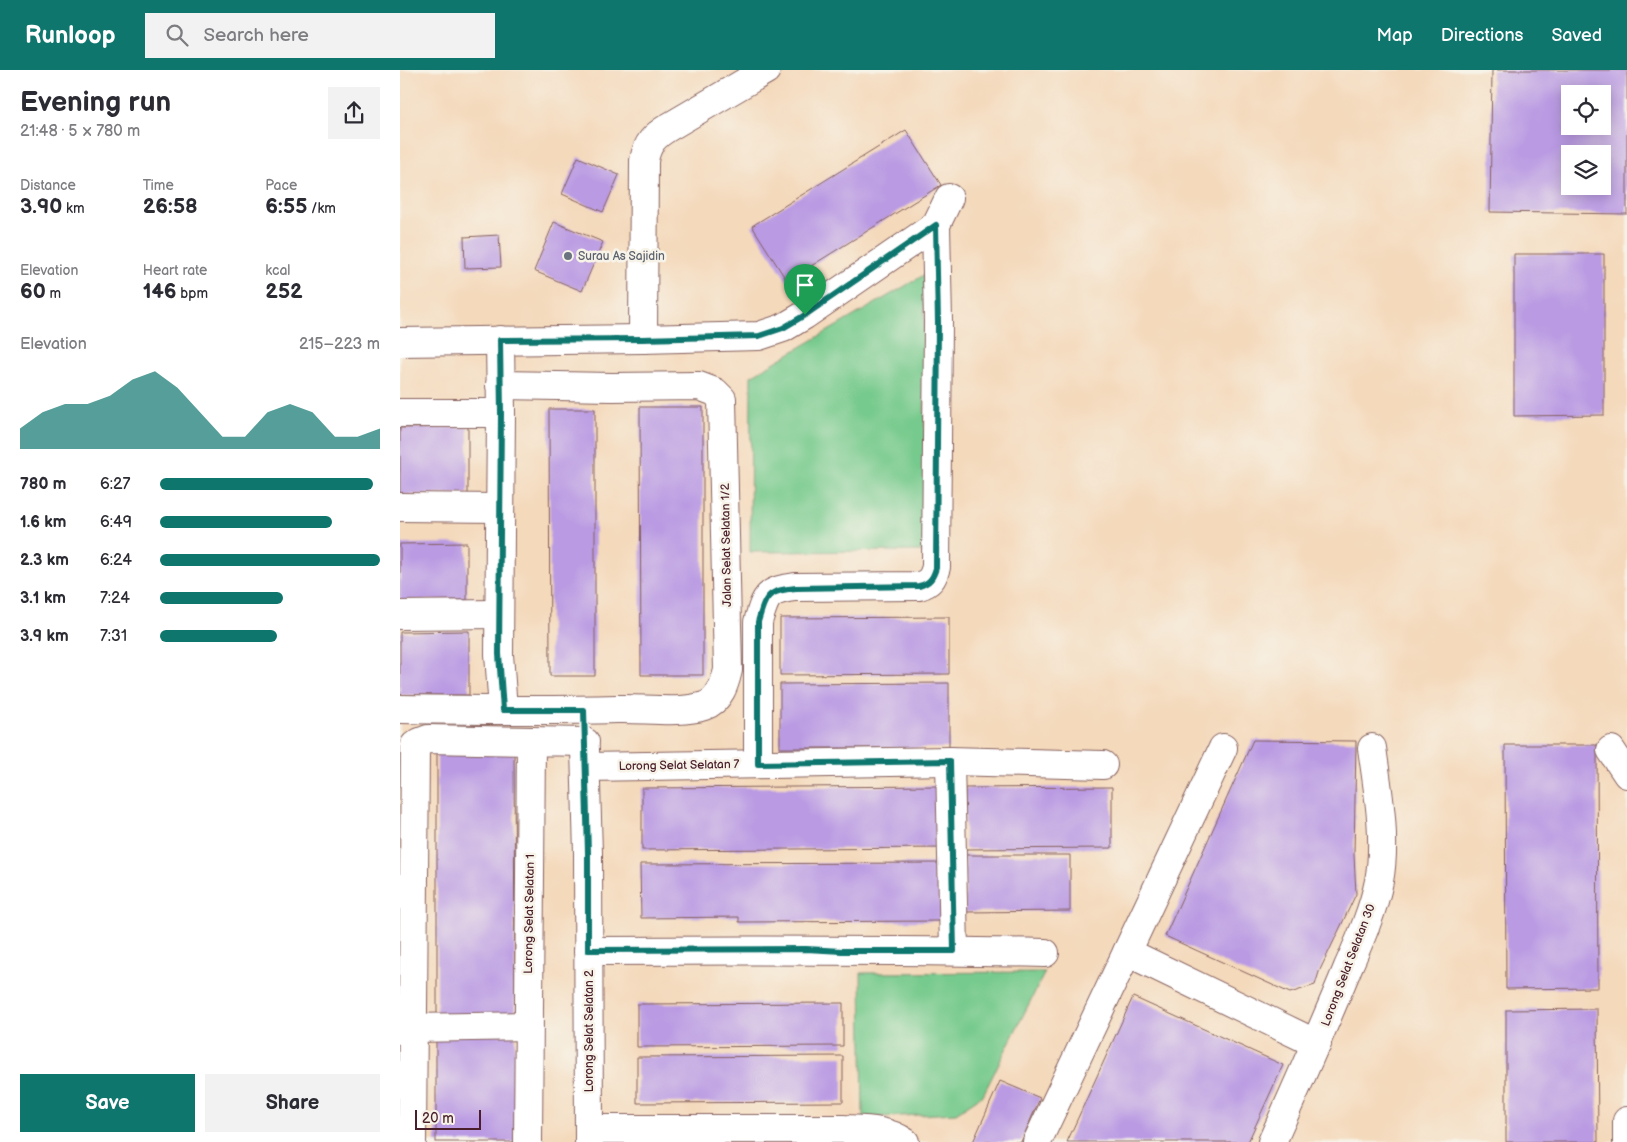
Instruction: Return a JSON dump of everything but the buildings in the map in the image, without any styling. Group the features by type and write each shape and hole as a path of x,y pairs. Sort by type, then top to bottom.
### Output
{"street":[{"path":"642,339 644,161 650,141 656,135 766,70"},
{"path":"758,764 758,622 763,604 769,595 780,590 796,588 919,586 928,584 933,578 936,568 938,322 936,225 949,198"},
{"path":"400,342 759,336 783,328 805,315 936,225"},
{"path":"500,340 499,654 503,710"},
{"name":"Jalan Selat Selatan 1/2","path":"400,709 584,710 693,708 706,706 724,687 728,670 722,399 715,392 698,386 500,385"},
{"path":"400,413 501,414"},
{"path":"400,507 499,508"},
{"path":"400,615 499,614"},
{"name":"Lorong Selat Selatan 2","path":"584,710 589,1136"},
{"path":"412,1142 406,1029 415,745 428,739 531,741 585,754"},
{"name":"Lorong Selat Selatan 1","path":"528,1142 531,741"},
{"path":"1037,1142 1224,748"},
{"name":"Lorong Selat Selatan 30","path":"1272,1142 1317,1044 1367,922 1379,881 1380,806 1372,748"},
{"path":"1611,750 1627,774"},
{"name":"Lorong Selat Selatan 7","path":"585,754 758,764 950,761 1103,766"},
{"path":"950,761 954,951"},
{"path":"588,950 806,949 1045,953"},
{"path":"1127,952 1317,1044"},
{"path":"406,1029 528,1026"},
{"path":"1627,1121 1627,1142"},
{"path":"589,1136 843,1128 879,1131 895,1135 905,1142"}],"green space":[{"path":"924,275 925,551 750,552 751,376"},
{"path":"1045,972 983,1095 956,1113 863,1118 861,973"}],"place":[{"name":"Surau As Sajidin","path":"568,256"}],"route":[{"path":"936,225 938,322 936,568 933,578 928,584 919,586 796,588 780,590 769,595 763,604 758,622 758,764 950,761 954,951 842,951 806,949 588,950 588,853 584,710 503,710 499,654 500,340 733,338 759,336 783,328 805,315 936,225"}]}
